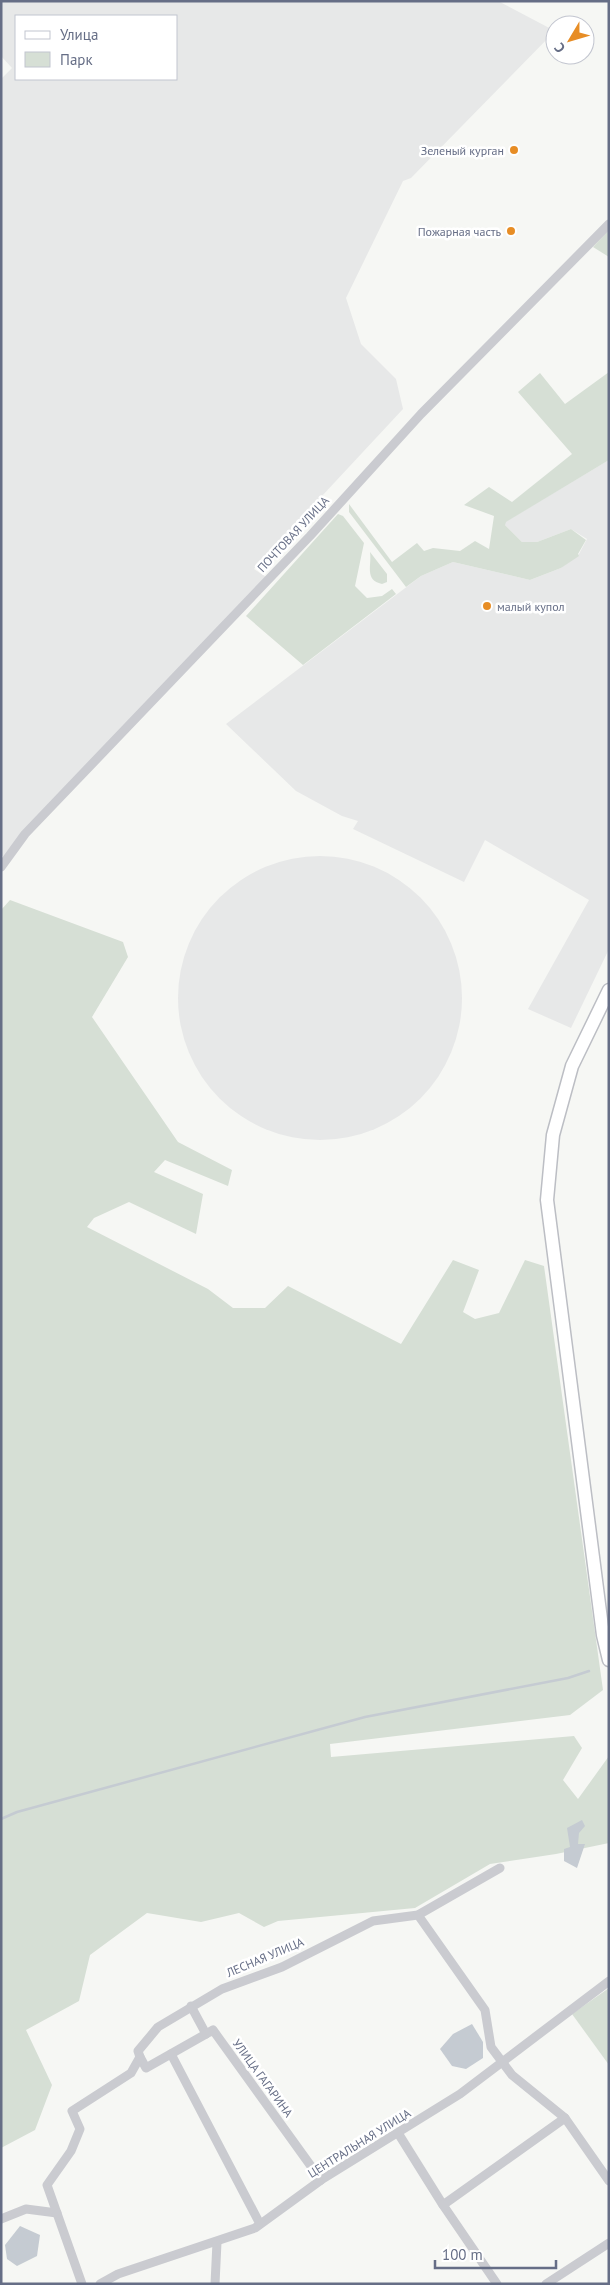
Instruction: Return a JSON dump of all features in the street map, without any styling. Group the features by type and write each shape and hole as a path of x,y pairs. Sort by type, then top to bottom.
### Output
{"main road":[{"path":"609,990 572,1066 554,1135 548,1200 603,1635 609,1660"}],"street":[{"name":"ПОЧТОВАЯ УЛИЦА","path":"1,867 25,834 310,536 421,414 609,224"},
{"name":"ЛЕСНАЯ УЛИЦА","path":"57,2213 47,2185 72,2152 80,2129 72,2112 131,2073 140,2057 138,2051 158,2027 222,1989 282,1967 373,1922 418,1915 500,1868"},
{"path":"418,1915 485,2010 491,2047 512,2075 566,2118 609,2181"},
{"name":"ЦЕНТРАЛЬНАЯ УЛИЦА","path":"100,2284 118,2274 255,2228 321,2180 460,2094 609,1981"},
{"path":"140,2057 146,2068 206,2034 191,2006"},
{"name":"УЛИЦА ГАГАРИНА","path":"206,2034 213,2030 321,2180"},
{"path":"171,2054 260,2224"},
{"path":"443,2206 566,2118"},
{"path":"398,2133 443,2206 497,2284"},
{"path":"1,2219 26,2209 57,2213 82,2284"},
{"path":"215,2284 217,2242"},
{"path":"546,2284 609,2243"}],"shaded area":[{"path":"1,1 498,1 545,26 545,41 411,178 403,181 346,298 361,344 396,379 403,409 254,569 269,579 8,858 1,855 1,79 12,68 1,56"},
{"path":"609,460 609,949 571,1028 528,1009 589,900 485,840 464,882 353,829 358,821 342,816 296,791 226,724 421,576 453,562 530,580 561,568 579,554 587,539 571,529 537,542 522,542 505,525 505,522"},
{"path":"320,856 348,859 374,867 399,880 420,898 438,919 451,944 459,970 462,998 459,1026 451,1052 438,1077 420,1098 399,1116 374,1129 348,1137 320,1140 292,1137 266,1129 241,1116 220,1098 202,1077 189,1052 181,1026 178,998 181,970 189,944 202,919 220,898 241,880 266,867 292,859"},
{"path":"582,1820 585,1826 579,1833 578,1844 585,1844 577,1868 564,1861 564,1849 570,1847 567,1828"},
{"path":"472,2024 483,2042 483,2058 466,2069 452,2066 440,2049 453,2034"},
{"path":"20,2226 40,2235 37,2256 17,2266 7,2259 5,2245"}],"green space":[{"path":"609,230 609,257 593,247"},
{"path":"609,372 609,460 506,522 505,525 522,542 537,542 571,529 586,540 578,554 579,556 561,568 530,580 453,562 421,576 406,587 349,512 349,504 392,562 417,543 424,551 433,548 460,551 475,541 489,549 494,516 464,505 489,487 512,502 572,454 518,392 540,373 565,404"},
{"path":"338,514 343,516 364,543 355,586 367,598 382,596 392,589 396,594 303,665 246,616"},
{"path":"370,552 387,574 387,582 382,584 376,582 371,576"},
{"path":"10,900 123,942 128,957 92,1017 178,1142 232,1170 228,1186 165,1160 154,1172 203,1194 196,1234 129,1202 94,1218 87,1227 208,1289 233,1308 265,1308 288,1286 401,1344 453,1260 479,1270 463,1312 475,1319 499,1313 525,1260 544,1266 603,1690 570,1715 330,1744 331,1757 574,1736 582,1748 563,1780 578,1799 609,1756 609,1843 556,1854 490,1864 415,1908 278,1921 264,1927 239,1913 201,1922 147,1913 90,1955 79,2001 26,2030 52,2085 35,2130 1,2148 1,910"},
{"path":"609,1988 609,2065 572,2014"}],"waterway":[{"path":"1,1819 17,1812 365,1717 568,1678 589,1671"}],"place":[{"name":"Зеленый курган","path":"514,150"},
{"name":"Пожарная часть","path":"511,231"},
{"name":"малый купол","path":"487,606"}]}
